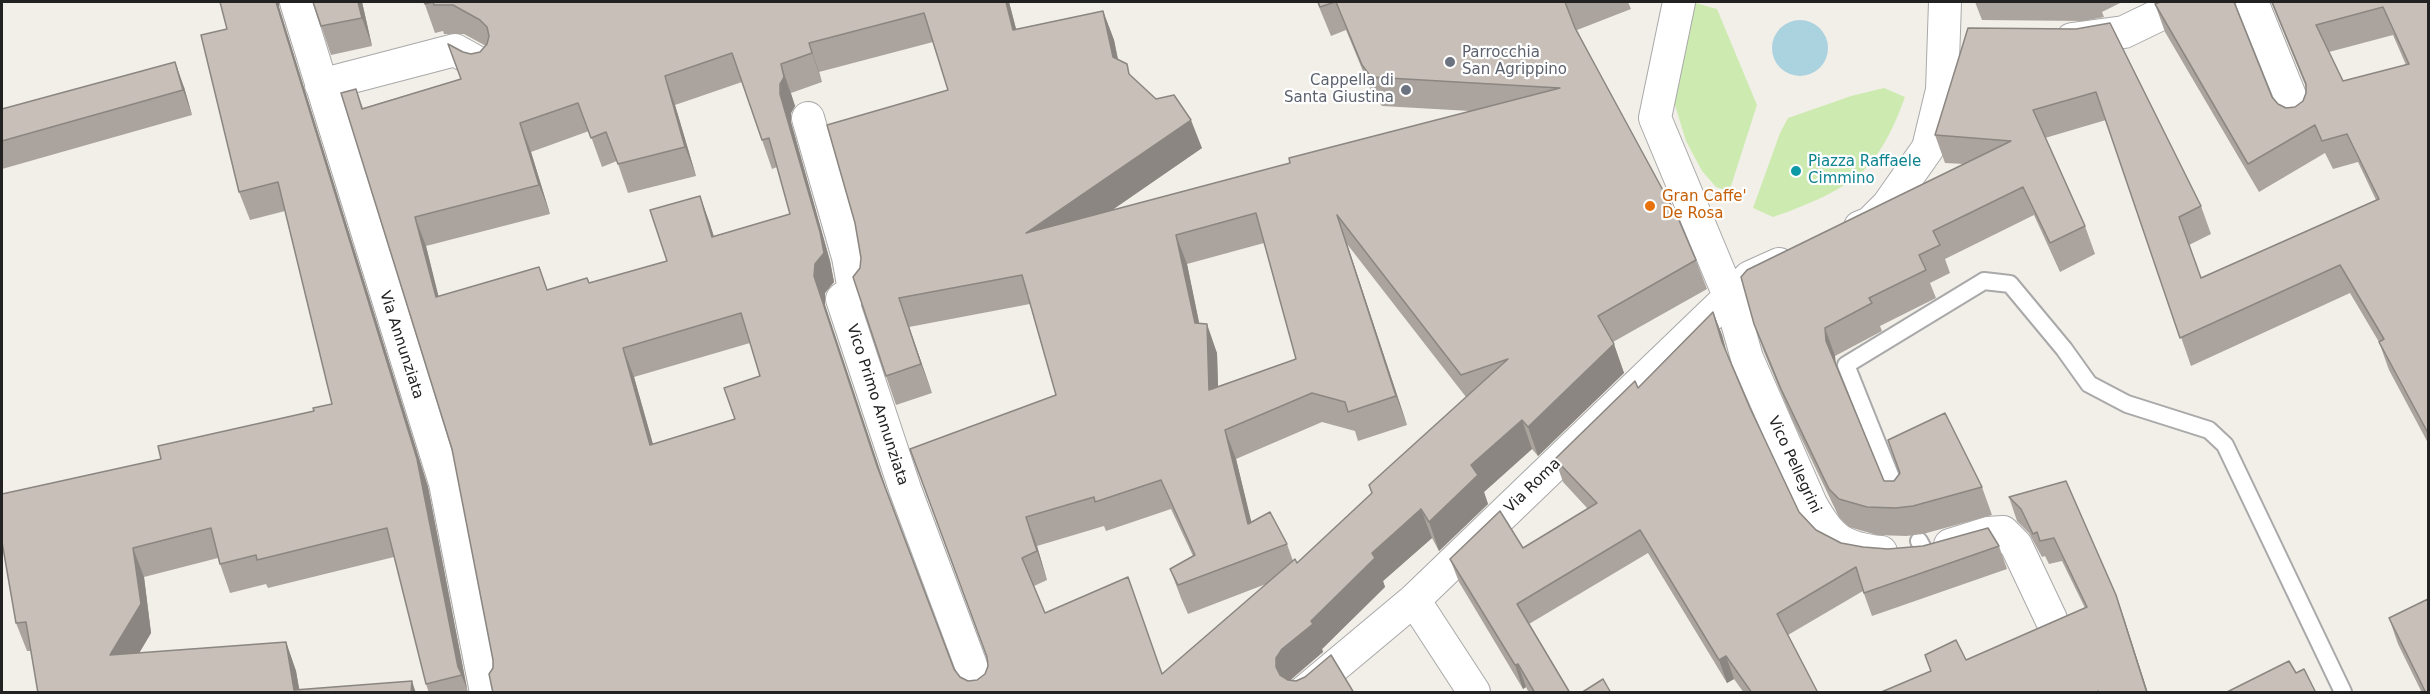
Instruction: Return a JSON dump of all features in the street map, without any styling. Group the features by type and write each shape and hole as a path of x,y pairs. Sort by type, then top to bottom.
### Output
{"street":[{"name":"Via Annunziata","path":"296,2 445,483 486,693"},
{"path":"1679,2 1655,118 1730,298 1750,277 1800,254"},
{"path":"1830,241 1870,223 1888,205 1928,148 1942,90 1960,35 1945,2"},
{"path":"2041,39 2086,39 2124,33 2186,2"},
{"path":"2252,2 2299,118"},
{"path":"321,85 455,50 482,65"},
{"name":"Vico Primo Annunziata","path":"808,118 848,257 854,291 842,299 905,489 981,693"},
{"name":"Vico Pellegrini","path":"1730,298 1747,358 1775,424 1824,527 1834,539 1857,548 1901,555 1922,546 2003,532 2016,545 2051,619"},
{"name":"Via Roma","path":"1414,600 1730,298"},
{"path":"1304,693 1414,600 1474,693"}],"lane":[{"path":"1900,500 1846,365 1983,281 2010,284 2064,349 2089,384 2127,404 2209,430 2225,445 2343,693"}],"green space":[{"path":"1692,2 1717,9 1757,105 1731,186 1725,190 1716,187 1702,171 1686,141 1673,99"},
{"path":"1884,88 1905,97 1885,143 1867,167 1848,183 1823,197 1773,217 1753,208 1780,133 1788,118 1851,96"}],"water":[{"path":"1800,20 1811,22 1820,28 1826,37 1828,48 1826,59 1820,68 1811,74 1800,76 1789,74 1780,68 1774,59 1772,48 1774,37 1780,28 1789,22"}],"building":[{"path":"220,2 276,2 417,459 458,667 462,675 426,684 387,528 257,560 256,555 220,564 211,528 133,548 141,604 110,655 286,642 294,690 412,681 411,693 38,693 26,622 16,623 2,542 2,494 161,459 158,446 314,411 313,408 332,404 278,182 239,192 201,35 227,29"},
{"path":"313,2 358,2 362,18 321,26"},
{"path":"433,2 1006,2 1013,30 1103,11 1113,57 1127,64 1129,74 1156,99 1174,95 1191,120 1026,233 1290,163 1289,158 1560,88 1371,77 1362,65 1336,2 1565,2 1575,28 1678,218 1696,260 1598,316 1614,344 1528,427 1522,420 1471,465 1478,475 1429,522 1421,509 1372,553 1375,558 1311,621 1313,624 1282,649 1276,658 1276,667 1280,675 1288,680 1296,681 1305,677 1331,655 1354,693 493,693 489,674 493,668 493,660 452,449 341,93 356,89 362,109 461,79 448,44 471,54 480,52 487,44 489,36 487,27 480,20 453,5 434,5","holes":["924,13 948,90 827,125 855,223 861,258 860,268 853,277 886,376 921,364 899,298 1022,275 1056,395 910,449 987,657 988,666 985,674 977,680 968,681 960,677 954,669 877,466 814,276 815,264 824,253 780,94 780,84 784,77 781,64 812,53 809,43","732,53 762,140 769,138 790,214 712,237 700,196 650,210 667,261 589,283 587,278 547,290 539,267 436,297 415,217 539,185 520,123 578,103 591,138 606,132 618,164 685,147 665,76","1256,213 1296,359 1209,390 1207,324 1195,323 1176,235","1337,215 1461,375 1508,359 1369,485 1372,493 1297,563 1295,559 1162,674 1128,577 1045,613 1022,558 1037,551 1026,517 1094,497 1095,502 1161,480 1195,555 1170,569 1178,585 1287,544 1270,512 1248,524 1225,430 1312,393 1345,402 1348,412 1396,396","741,313 760,376 724,388 735,419 650,445 623,348"]},
{"path":"1318,2 1335,2 1320,7"},
{"path":"2160,2 2234,2 2272,97 2286,108 2295,107 2303,101 2306,84 2272,2 2428,2 2428,433 2379,342 2384,339 2340,265 2180,338 2096,92 2033,110 2085,226 2050,243 2023,187 1933,231 1940,245 1919,255 1926,270 1869,298 1872,303 1825,328 1826,341 1884,481 1894,481 1900,473 1888,440 1945,413 1982,487 1913,506 1896,508 1867,507 1839,499 1829,489 1781,389 1754,324 1741,277 1747,270 2011,141 1935,135 1968,28 2076,29 2110,23 2201,206 2179,217 2201,278 2379,199 2347,134 2322,141 2315,125 2248,164 2155,4","holes":["2383,7 2409,64 2343,81 2316,25"]},
{"path":"175,62 183,90 2,141 2,109"},
{"path":"1713,312 1722,342 1750,408 1799,512 1816,530 1841,543 1888,549 1923,546 1988,528 1999,546 1864,593 1856,567 1777,614 1818,693 1752,693 1726,656 1719,660 1640,530 1517,604 1570,693 1535,693 1518,664 1515,665 1450,559 1500,511 1523,548 1597,503 1555,459 1635,381 1638,388"},
{"path":"2066,481 2116,595 2147,693 2099,693 2098,691 2095,693 1879,693 1931,671 1925,655 1956,640 1966,660 2087,607 2054,538 2040,541 2037,532 2033,534 2021,509 2009,497"},
{"path":"2428,599 2428,693 2426,693 2389,618"},
{"path":"2289,661 2296,673 2304,669 2316,693 2225,693"},
{"path":"1603,679 1611,693 1581,693"}],"place":[{"name":"Parrocchia San Agrippino","path":"1450,62"},
{"name":"Cappella di Santa Giustina","path":"1406,90"},
{"name":"Piazza Raffaele Cimmino","path":"1796,171"},
{"name":"Gran Caffe' De Rosa","path":"1650,206"}]}
